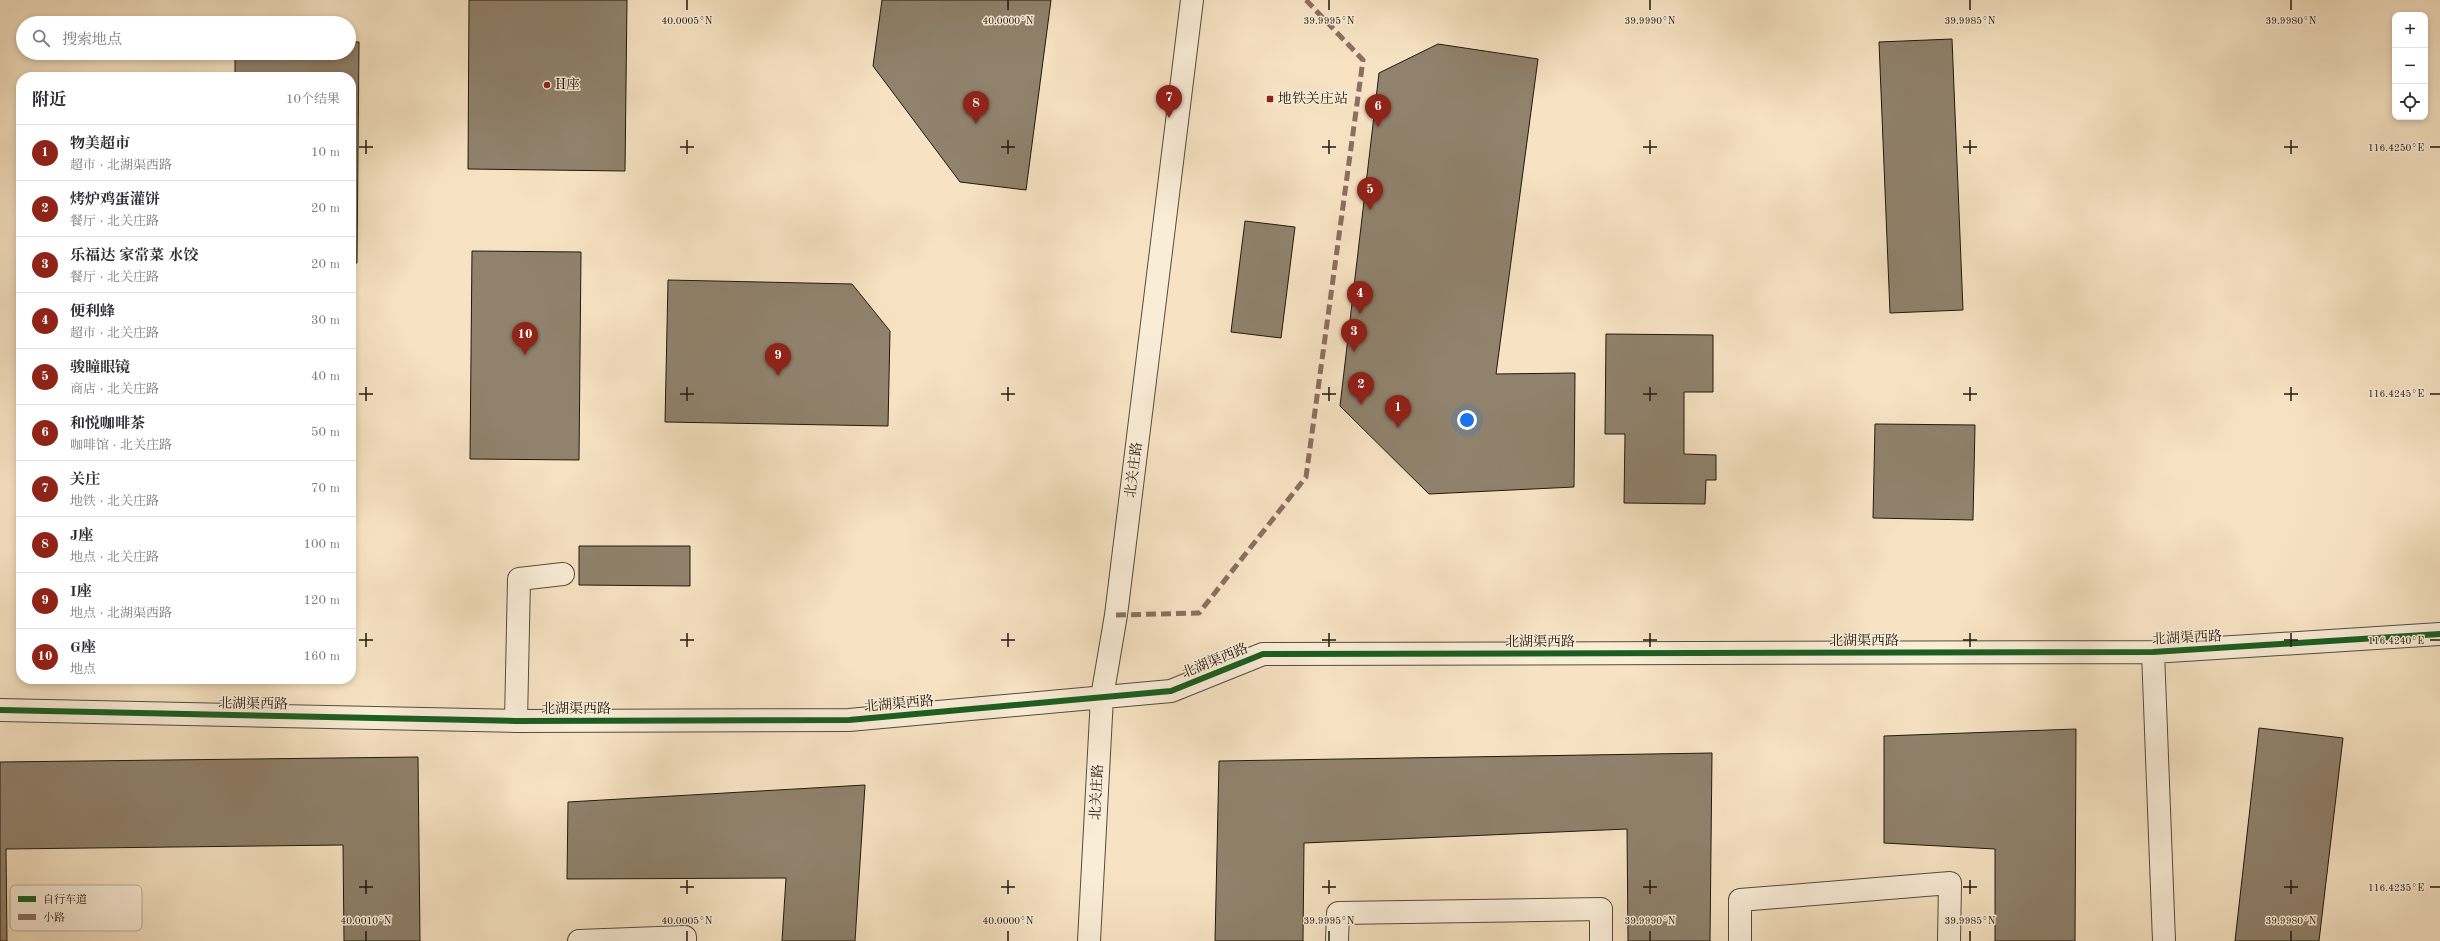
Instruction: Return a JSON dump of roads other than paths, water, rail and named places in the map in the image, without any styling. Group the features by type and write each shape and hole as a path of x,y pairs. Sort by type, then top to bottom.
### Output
{"street":[{"name":"北关庄路","path":"1089,941 1102,697 1116,615 1192,0"},
{"path":"516,721 519,579 563,574"},
{"name":"北湖渠西路","path":"0,710 516,721 850,720 1171,691 1263,654 2153,652 2440,634"},
{"path":"2153,652 2164,941"},
{"path":"1740,941 1740,900 1950,883 1949,941"},
{"path":"1337,941 1338,913 1601,909 1601,941"},
{"path":"579,941 685,937 684,941"}],"place":[{"name":"H座","path":"547,85"},
{"name":"地铁关庄站","path":"1270,99"},
{"name":"关庄","path":"1169,118"},
{"name":"J座","path":"976,124"},
{"name":"和悦咖啡茶","path":"1378,127"},
{"name":"骏瞳眼镜","path":"1370,210"},
{"name":"便利蜂","path":"1360,314"},
{"name":"乐福达 家常菜 水饺","path":"1354,352"},
{"name":"G座","path":"525,355"},
{"name":"I座","path":"778,376"},
{"name":"烤炉鸡蛋灌饼","path":"1361,405"},
{"name":"物美超市","path":"1398,428"}]}
